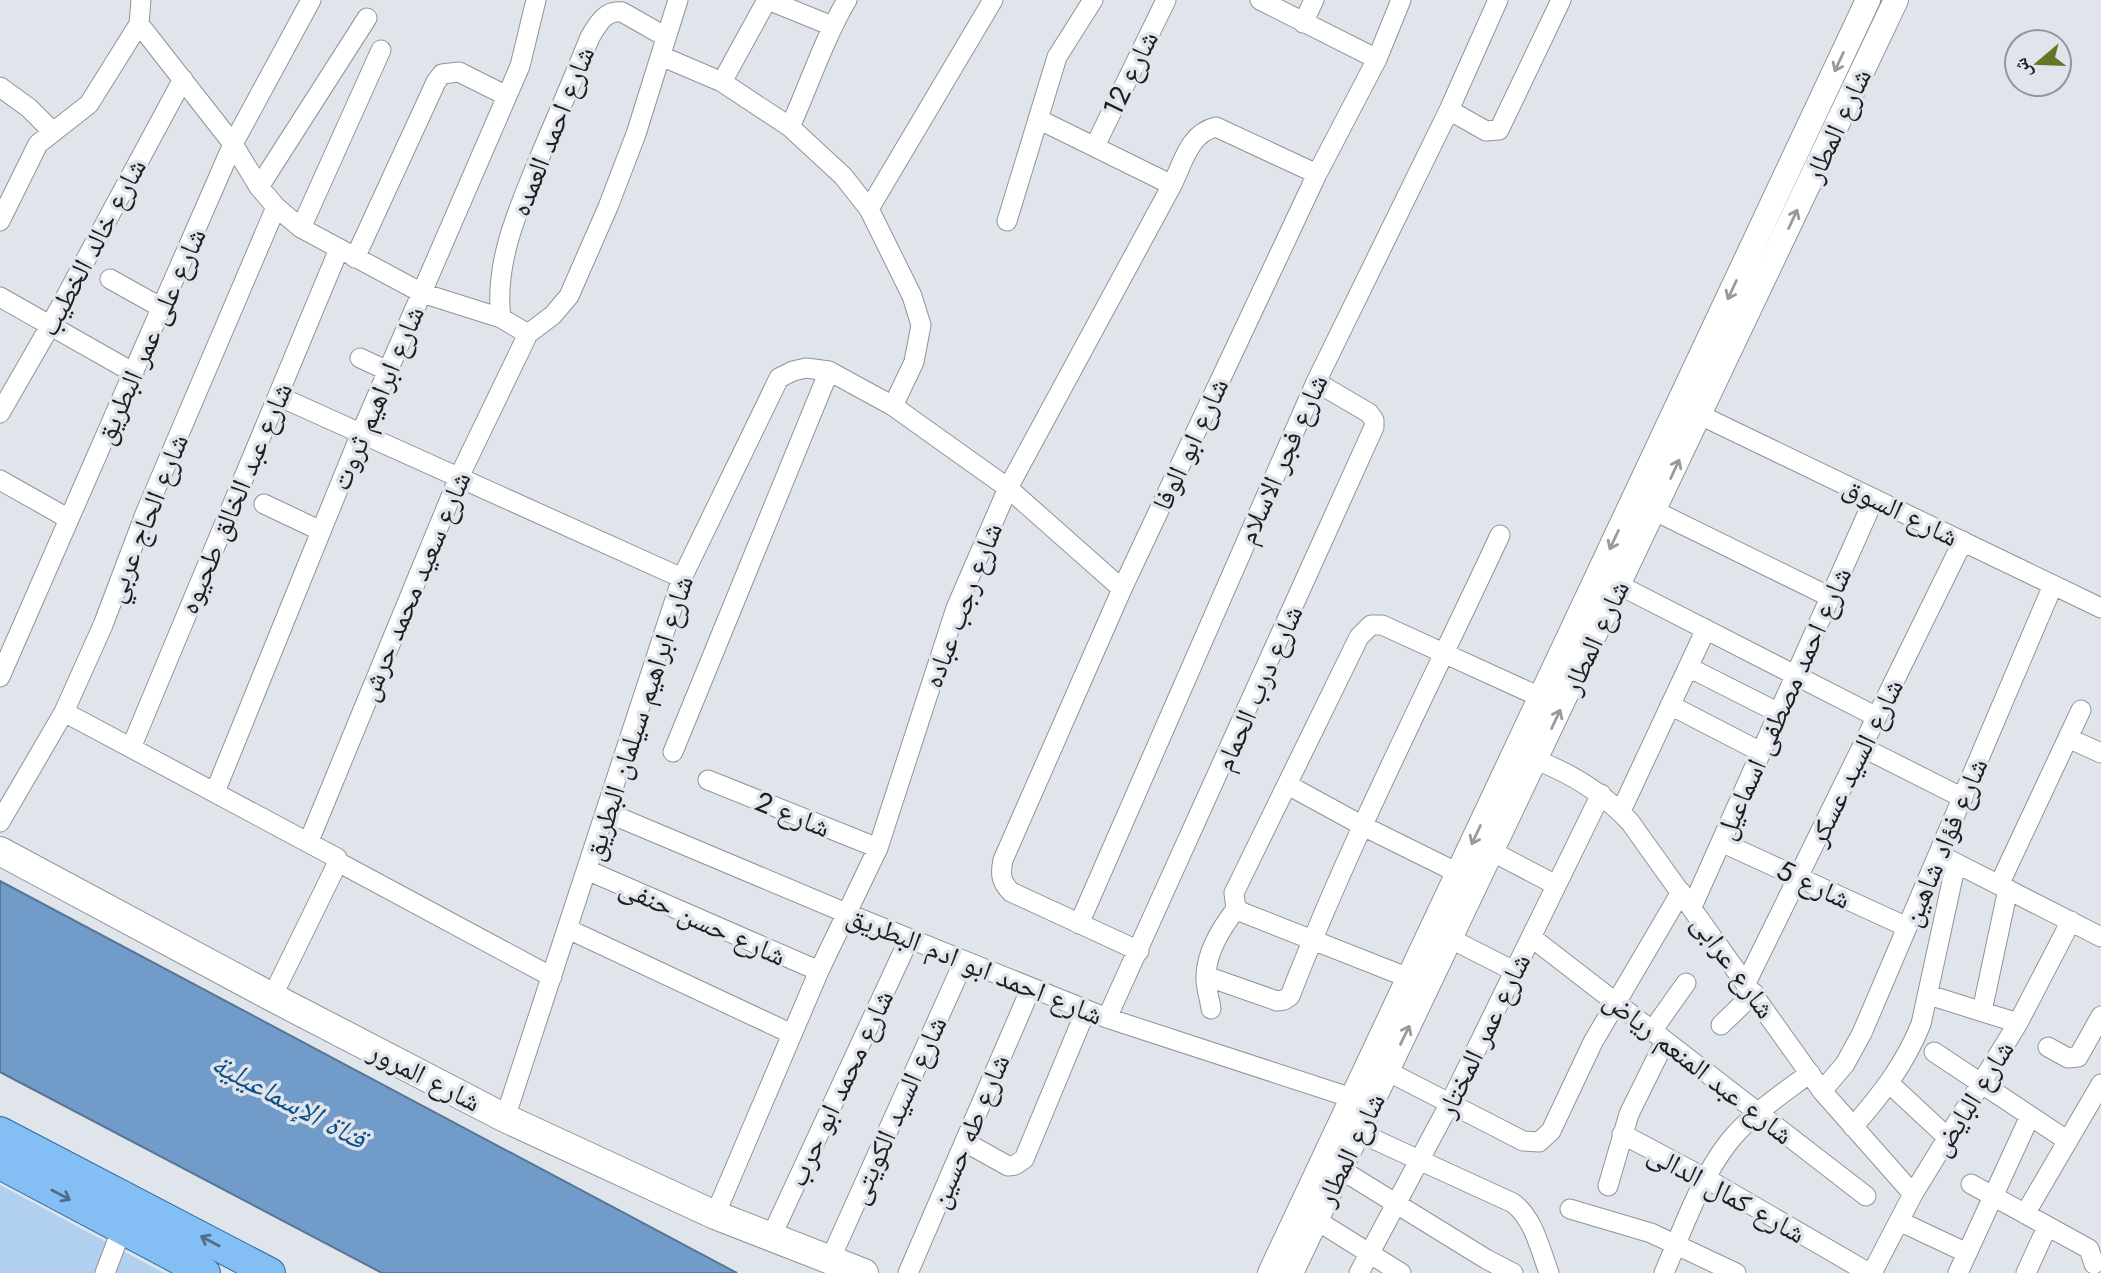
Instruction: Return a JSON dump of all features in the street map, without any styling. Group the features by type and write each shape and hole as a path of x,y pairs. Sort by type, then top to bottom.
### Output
{"main road":[{"name":"شارع المرور","path":"0,851 505,1118 715,1215 864,1273"},
{"path":"0,1132 175,1239 205,1273"},
{"path":"0,1164 122,1228 175,1239 271,1273"}],"street":[{"path":"0,222 38,144 89,104 139,24 141,0"},
{"name":"شارع على عمر البطريق","path":"0,677 233,144 311,0"},
{"path":"139,24 233,144 259,187 276,207 301,228 422,293 501,318 528,334 553,315 569,296 632,146 678,0"},
{"path":"722,82 767,0 832,26"},
{"path":"790,127 826,46 832,26 847,0"},
{"path":"869,209 993,0"},
{"path":"1007,221 1057,57 1093,0"},
{"name":"شارع 12","path":"1094,146 1166,0"},
{"path":"1261,0 1377,59"},
{"path":"1303,23 1314,0"},
{"name":"شارع ابو الوفا","path":"1079,924 1011,892 1003,885 1000,872 1003,860 1122,589 1317,174 1377,59 1401,0"},
{"name":"شارع فجر الاسلام","path":"1079,924 1316,382 1449,110 1498,0"},
{"path":"1449,110 1486,131 1499,130 1561,0"},
{"name":"شارع المطار","path":"1291,1273 1493,852 1508,794 1540,697 1868,0"},
{"name":"شارع المطار","path":"1270,1273 1458,873 1508,794 1536,760 1896,0"},
{"name":"شارع ابراهيم ثروت","path":"215,792 360,433 520,66 536,1"},
{"name":"شارع احمد العمده","path":"501,318 501,278 514,224 590,37 606,15 614,11 622,12 663,46"},
{"path":"259,187 368,18"},
{"path":"663,46 790,127 843,176 869,209 912,296 920,325 914,362 893,406"},
{"path":"301,228 381,50"},
{"name":"شارع عبد الخالق طحيوه","path":"131,748 278,396 347,254 436,82 442,74 458,72 507,96"},
{"name":"شارع خالد الخطيب","path":"0,414 183,79"},
{"path":"0,87 29,108 52,131"},
{"path":"1038,119 1172,185"},
{"name":"شارع رجب عباده","path":"715,1215 819,971 878,848 956,608 1008,488 1195,138 1205,130 1216,127 1317,174"},
{"name":"شارع الحاج عربي","path":"0,822 64,712 103,625 145,514 276,207"},
{"path":"1748,254 1772,265"},
{"path":"110,279 162,308"},
{"path":"0,297 134,373"},
{"name":"شارع سعيد محمد حرش","path":"309,841 459,477 528,334"},
{"path":"360,358 388,371"},
{"name":"شارع ابراهيم سيلمان البطريق","path":"505,1118 682,578 779,378 793,370 806,368 829,371"},
{"path":"673,752 829,371 893,406 1008,488 1122,589"},
{"name":"شارع درب الحمام","path":"1107,1018 1374,427 1374,420 1369,413 1316,382"},
{"path":"278,396 682,578"},
{"name":"شارع السوق","path":"1700,415 2101,608"},
{"path":"0,480 69,519"},
{"name":"شارع احمد مصطفى اسماعيل","path":"1450,1103 1523,1141 1539,1142 1551,1131 1583,1062 1616,1003 1721,842 1874,499"},
{"path":"264,504 321,531"},
{"path":"1655,511 1830,597"},
{"path":"1206,976 1277,1001 1290,996 1312,938 1363,826 1500,535"},
{"name":"شارع السيد عسكر","path":"1721,1025 1750,988 1798,877 1963,541"},
{"path":"1619,585 1877,717"},
{"name":"شارع فؤاد شاهين","path":"1822,1091 1855,1049 1908,927 1947,858 1962,798 2053,585"},
{"path":"1212,1009 1206,976 1213,946 1222,927 1236,909 1234,894 1365,629 1371,625 1382,625 1540,697"},
{"path":"1620,811 1706,629"},
{"path":"1688,667 1779,713"},
{"path":"1671,705 1761,752"},
{"path":"1982,1012 2003,887 2081,710"},
{"path":"64,712 309,841 334,855 338,862 552,977"},
{"path":"2068,738 2101,753"},
{"path":"1862,747 1962,798"},
{"name":"شارع عرابى","path":"1536,760 1559,769 1601,794 1640,833 1822,1091 1913,1194"},
{"name":"شارع 2","path":"708,780 878,848"},
{"path":"1288,785 1458,873"},
{"name":"شارع عمر المختار","path":"1359,1273 1450,1103 1601,794"},
{"name":"شارع احمد ابو ادم البطريق","path":"606,812 1086,1010 1352,1098"},
{"name":"شارع 5","path":"1721,842 1908,927"},
{"path":"1493,852 1556,885"},
{"path":"1853,1127 1890,1084 1913,1044 1929,995 1947,858 2101,937"},
{"path":"272,997 338,862"},
{"name":"شارع حسن حنفى","path":"587,870 819,971"},
{"path":"1236,909 1409,978"},
{"name":"شارع البايض","path":"1870,1273 1913,1194 2018,1023 2071,921"},
{"path":"1079,924 1139,951"},
{"path":"568,929 792,1034"},
{"name":"شارع عبد المنعم رياض","path":"1531,937 1866,1196"},
{"name":"شارع محمد ابو حرب","path":"771,1237 909,939"},
{"path":"1451,939 1514,971"},
{"name":"شارع السيد الكويتى","path":"830,1260 964,961"},
{"path":"1608,1186 1622,1134 1658,1036 1686,983"},
{"name":"شارع طه حسين","path":"908,1273 1031,988"},
{"path":"1929,995 2018,1023"},
{"path":"965,1142 1008,1166 1024,1159 1086,1010"},
{"path":"2048,1047 2068,1058 2078,1057 2101,1016"},
{"path":"1934,1052 2068,1142"},
{"path":"1387,1071 1450,1103"},
{"path":"1664,1273 1707,1179 1729,1142 1759,1113 1810,1073"},
{"path":"1890,1084 1948,1139"},
{"path":"2025,1214 2101,1084"},
{"path":"1958,1273 2030,1116"},
{"path":"1358,1132 1507,1200 1523,1213 1531,1224 1549,1273"},
{"name":"شارع كمال الدالى","path":"1622,1134 1707,1179 1870,1273"},
{"path":"1340,1169 1513,1273"},
{"path":"1971,1184 2089,1249 2095,1268"},
{"path":"1570,1209 1623,1223 1676,1244 1736,1273"},
{"path":"1316,1220 1401,1273"},
{"path":"1899,1221 1967,1253"},
{"path":"2026,1273 2047,1227"},
{"path":"105,1273 122,1228"}],"shaded area":[{"path":"0,1185 164,1273 0,1273"}],"water":[{"name":"قناة الإسماعيلية","path":"0,881 737,1273 382,1273 0,1072"}]}
